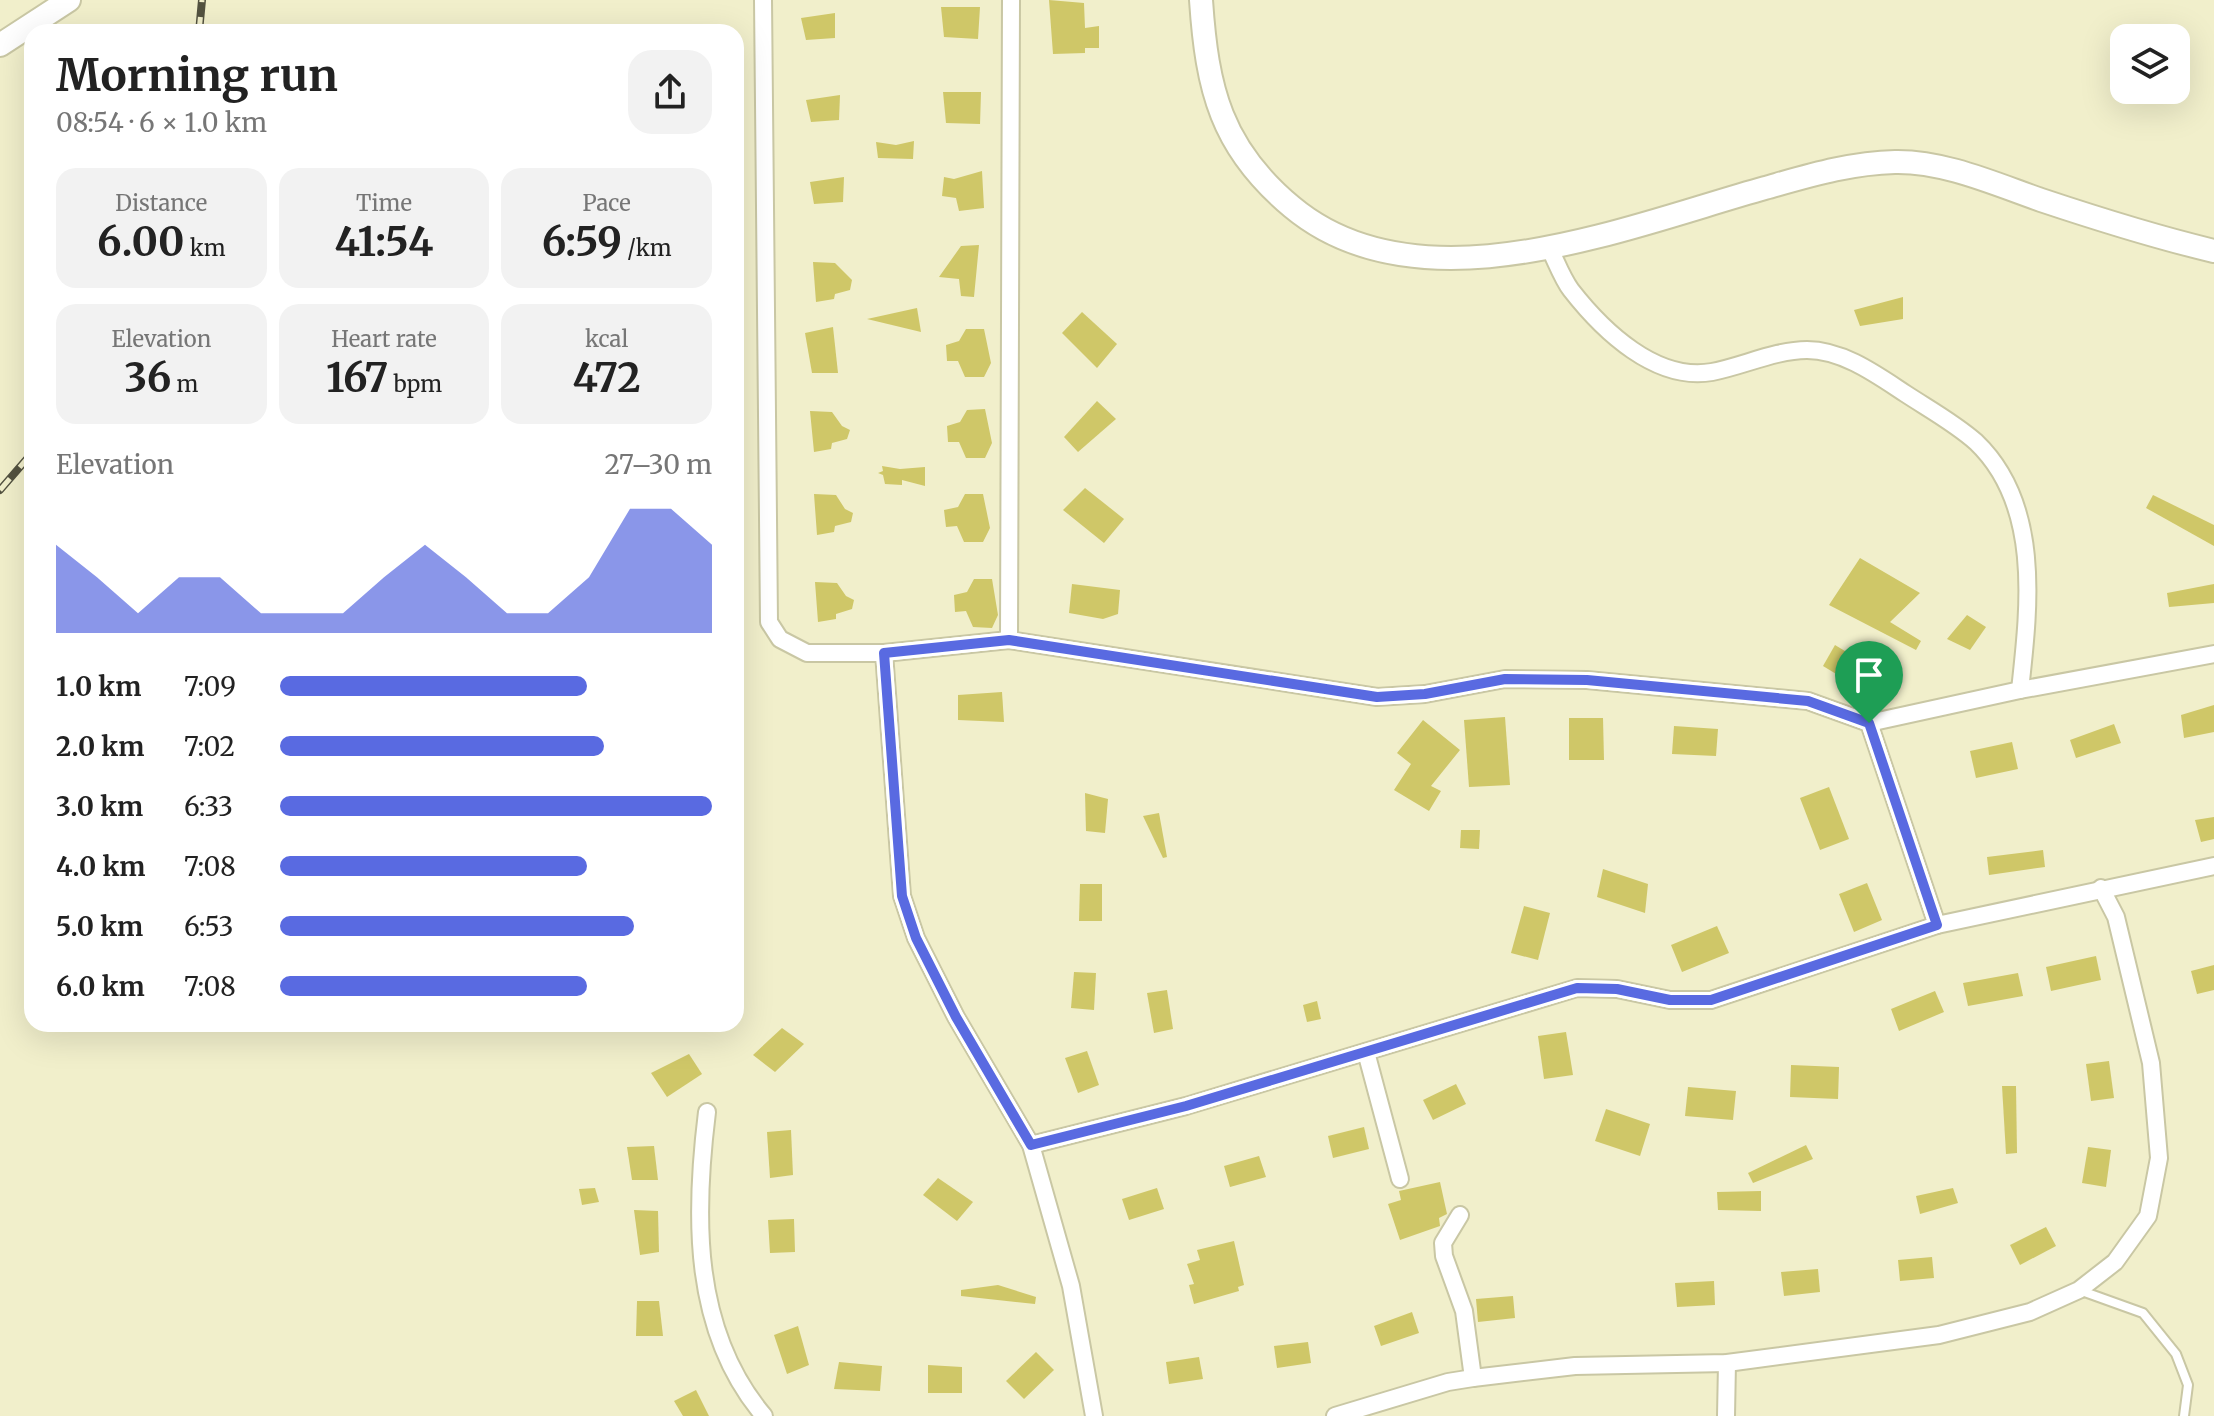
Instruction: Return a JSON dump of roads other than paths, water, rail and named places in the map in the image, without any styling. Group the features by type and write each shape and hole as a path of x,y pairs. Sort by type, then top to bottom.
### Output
{"street":[{"path":"32,24 69,0"},
{"path":"763,0 769,622 780,639 807,653 884,653 1009,640 1377,697 1425,694 1505,679 1587,680 1808,701 1869,723 2020,690 2214,654"},
{"path":"1009,640 1011,0"},
{"path":"1201,0 1204,49 1227,134 1262,183 1314,226 1375,251 1429,257 1513,254 1549,247 1841,167 1898,162 1962,173 2168,240 2214,251"},
{"path":"0,45 24,29"},
{"path":"1549,247 1570,289 1598,320 1649,359 1671,369 1709,372 1807,350 1843,357 1882,378 1976,443 2019,505 2026,577 2026,636 2020,690"},
{"path":"884,653 902,896 916,938 956,1017 1031,1145 1071,1286 1094,1416"},
{"path":"1869,723 1937,925"},
{"path":"1031,1145 1186,1106 1577,988 1617,989 1670,1000 1711,1000 1937,925 2214,866"},
{"path":"1335,1416 1448,1382 1473,1378 1575,1366 1727,1363 1939,1335 2030,1312 2079,1290 2115,1262 2148,1216 2159,1158 2151,1063 2116,917 2101,888"},
{"path":"1366,1052 1400,1179"},
{"path":"707,1112 698,1185 710,1317 746,1395 764,1416"},
{"path":"1460,1215 1443,1243 1444,1256 1464,1311 1473,1378"},
{"path":"1726,1416 1727,1363"}],"lane":[{"path":"2079,1290 2143,1313 2176,1354 2188,1385 2184,1416"}],"railway":[{"path":"200,24 202,0"},
{"path":"0,490 24,462"}]}
